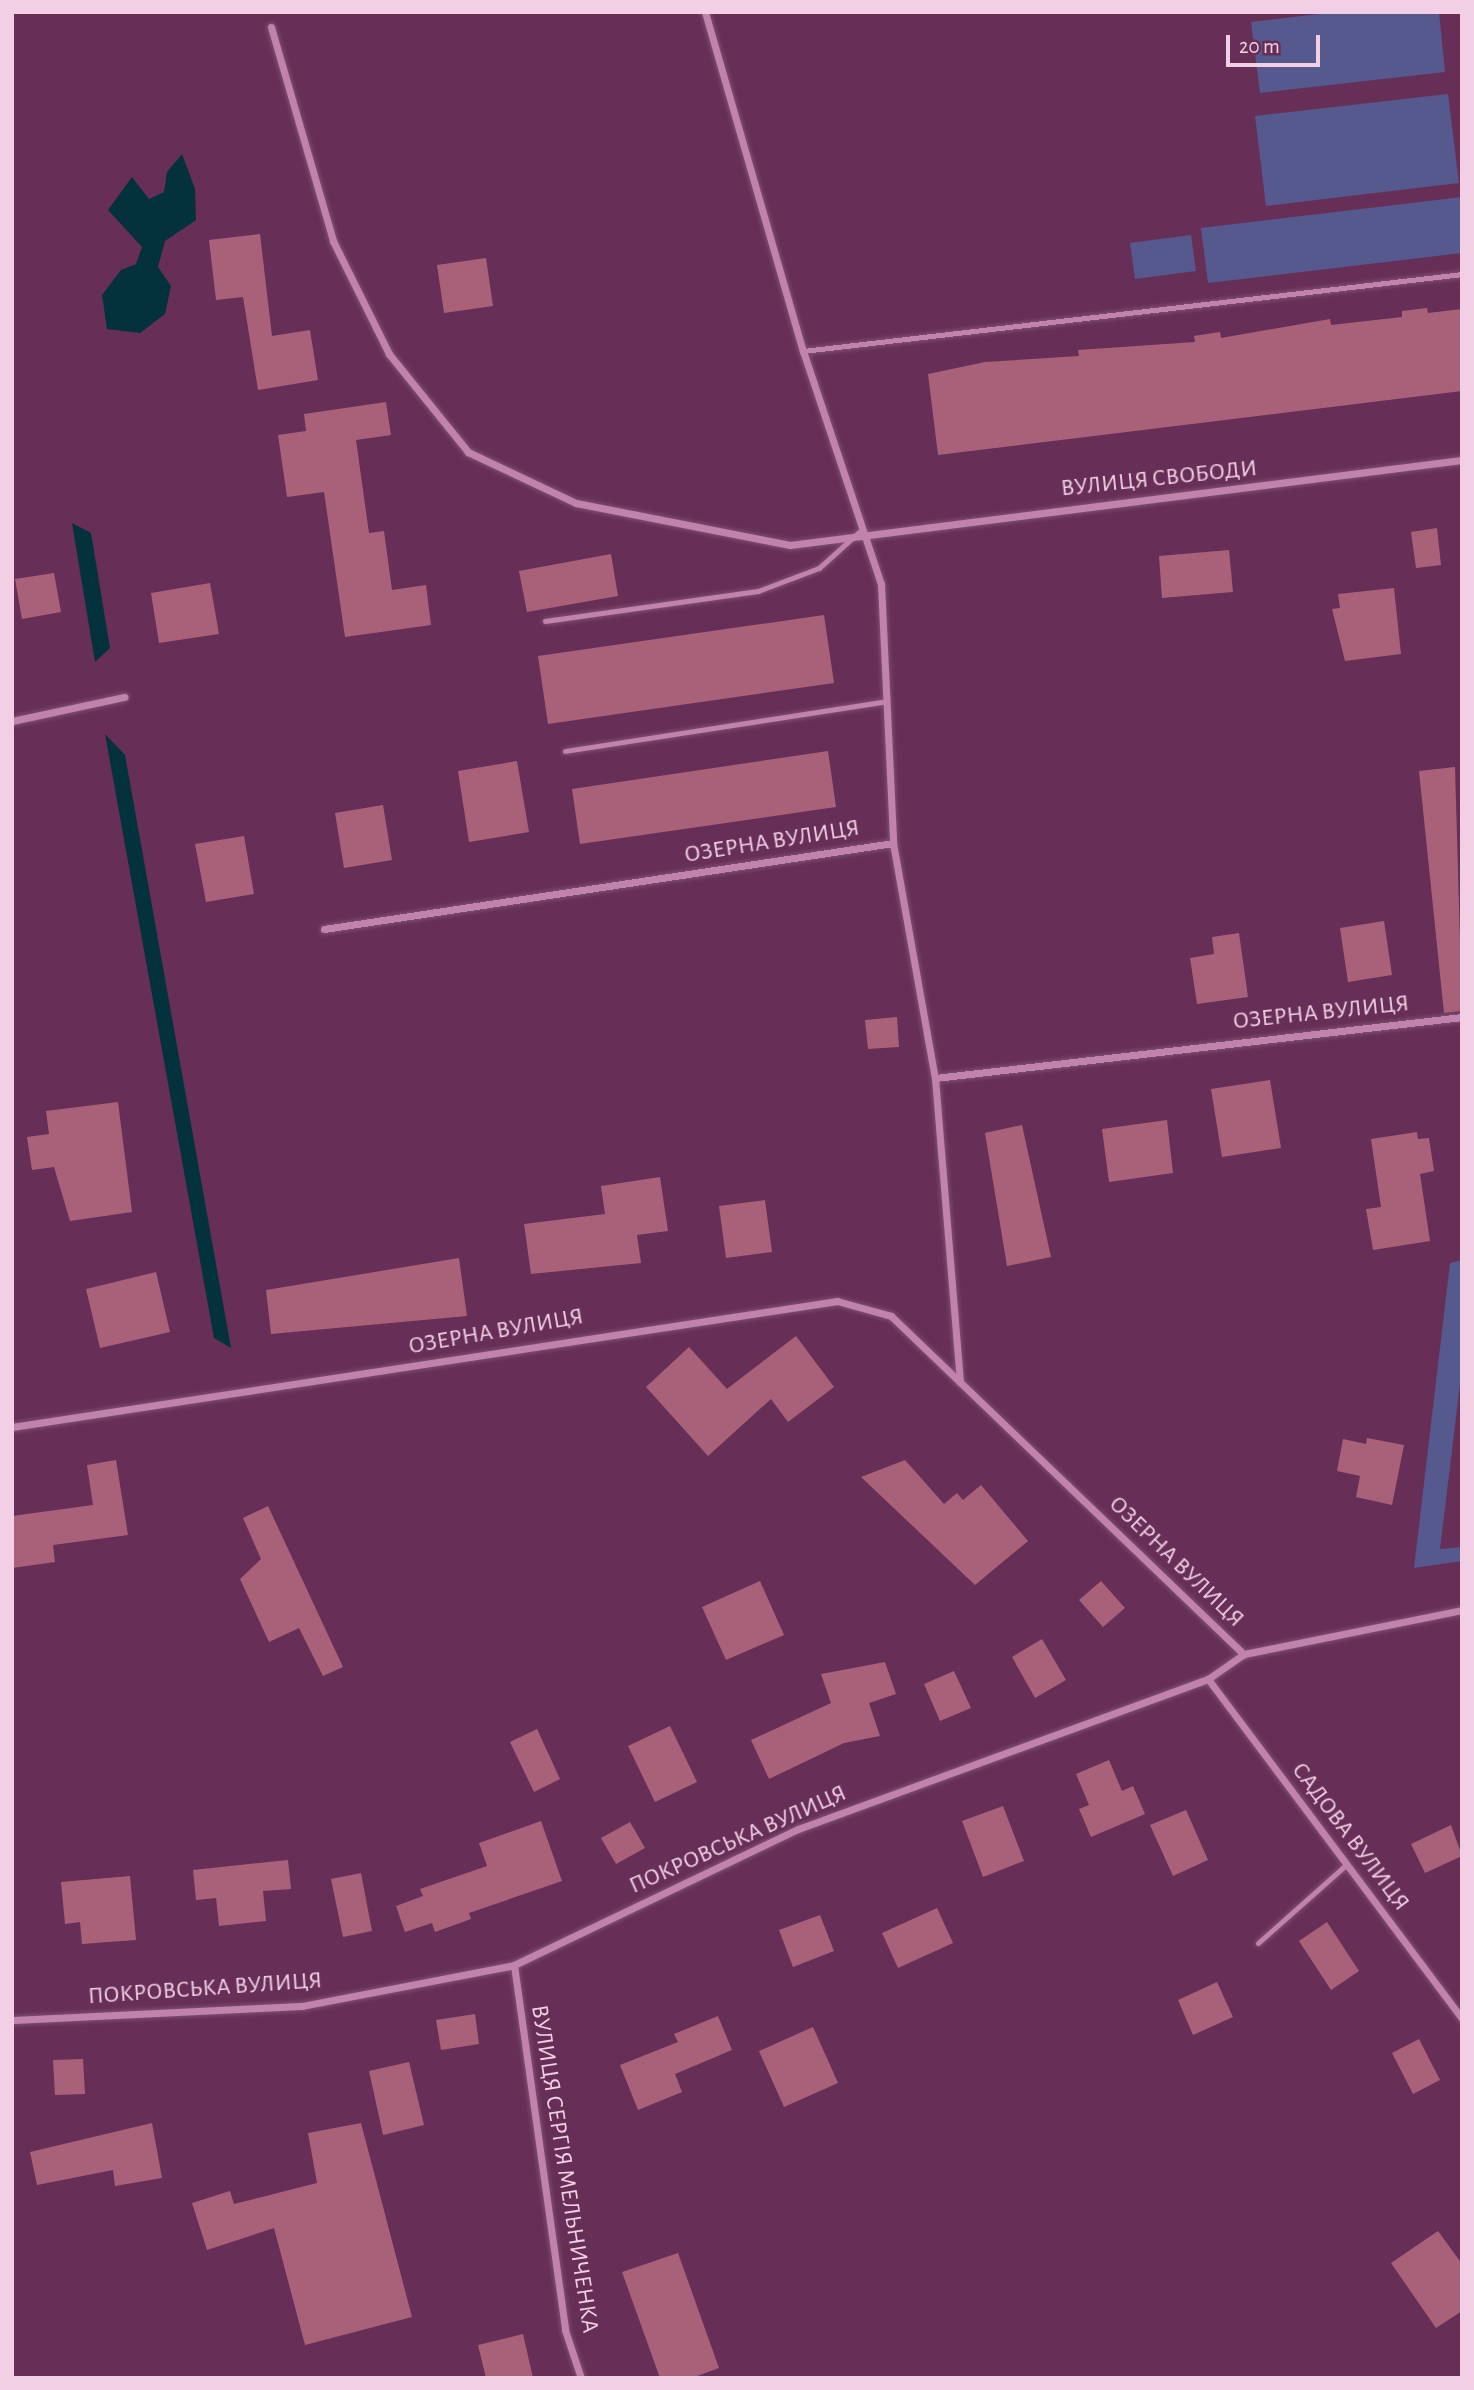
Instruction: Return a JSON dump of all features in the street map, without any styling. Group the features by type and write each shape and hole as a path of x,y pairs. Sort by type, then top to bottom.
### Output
{"street":[{"name":"ОЗЕРНА ВУЛИЦЯ","path":"705,12 803,351 859,532 881,584 882,702 893,843 935,1078 960,1382"},
{"name":"ВУЛИЦЯ СВОБОДИ","path":"271,27 333,241 389,354 468,452 576,503 723,536 790,545 859,532 1462,460"},
{"path":"12,721 124,697"},
{"name":"ОЗЕРНА ВУЛИЦЯ","path":"324,929 893,843"},
{"name":"ОЗЕРНА ВУЛИЦЯ","path":"935,1078 1462,1017"},
{"name":"ОЗЕРНА ВУЛИЦЯ","path":"12,1427 837,1301 891,1316 1244,1654"},
{"name":"ПОКРОВСЬКА ВУЛИЦЯ","path":"12,2020 302,2006 514,1965 798,1829 1208,1679 1244,1654 1462,1610"},
{"name":"САДОВА ВУЛИЦЯ","path":"1208,1679 1462,2018"},
{"name":"ВУЛИЦЯ СЕРГІЯ МЕЛЬНИЧЕНКА","path":"514,1965 565,2330 582,2378"}],"lane":[{"path":"803,351 1462,274"},
{"path":"545,621 758,592 819,568 859,532"},
{"path":"565,751 882,702"},
{"path":"1258,1943 1346,1865"}],"shaded area":[{"path":"1336,12 1439,12 1445,72 1260,93 1251,22"},
{"path":"1448,94 1459,183 1266,206 1255,116"},
{"path":"182,154 195,189 196,220 165,241 158,267 171,286 165,314 140,333 107,329 102,295 121,270 136,264 142,247 108,210 132,177 149,199 164,192 167,172"},
{"path":"1462,197 1462,253 1208,283 1201,228"},
{"path":"1191,235 1196,271 1135,279 1130,243"},
{"path":"72,523 91,533 110,648 95,662"},
{"path":"105,734 125,755 231,1348 214,1338"},
{"path":"1462,1260 1462,1368 1440,1549 1462,1547 1462,1561 1414,1568 1450,1263"}],"building":[{"path":"260,234 272,336 310,330 318,380 258,390 243,297 216,300 209,240"},
{"path":"486,258 493,306 444,313 437,265"},
{"path":"1427,308 1428,313 1462,309 1462,391 938,455 928,374 985,362 1079,356 1078,350 1195,342 1194,336 1220,332 1221,338 1330,319 1331,325 1402,317 1402,311"},
{"path":"386,402 391,435 356,440 369,533 384,531 392,590 426,585 431,625 345,637 324,492 287,497 278,435 306,431 304,414"},
{"path":"1437,528 1441,565 1416,568 1411,532"},
{"path":"1229,550 1233,592 1162,598 1159,556"},
{"path":"611,554 618,596 527,612 519,571"},
{"path":"54,573 61,612 22,619 15,579"},
{"path":"210,583 219,634 159,643 151,593"},
{"path":"1394,588 1401,654 1345,661 1332,609 1340,608 1338,594"},
{"path":"824,615 834,683 548,724 538,656"},
{"path":"828,751 836,807 580,844 572,789"},
{"path":"517,761 529,832 469,842 458,771"},
{"path":"1455,767 1462,1011 1444,1013 1419,771"},
{"path":"383,805 392,860 344,868 335,813"},
{"path":"244,836 254,894 206,902 195,844"},
{"path":"1384,921 1392,975 1348,982 1340,928"},
{"path":"1239,933 1248,997 1197,1004 1190,958 1214,954 1212,937"},
{"path":"897,1017 899,1047 868,1049 865,1020"},
{"path":"1270,1080 1281,1148 1222,1157 1211,1089"},
{"path":"118,1102 132,1212 70,1221 54,1167 32,1170 27,1137 49,1134 46,1111"},
{"path":"1167,1120 1173,1173 1109,1182 1102,1129"},
{"path":"1022,1125 1051,1257 1007,1266 985,1133"},
{"path":"1417,1132 1418,1139 1429,1138 1434,1171 1420,1174 1430,1241 1373,1250 1366,1209 1381,1207 1371,1139"},
{"path":"660,1177 668,1231 637,1235 641,1263 531,1274 524,1224 605,1214 601,1186"},
{"path":"765,1200 772,1252 726,1258 719,1206"},
{"path":"459,1258 467,1316 271,1334 266,1290"},
{"path":"156,1272 170,1332 100,1348 86,1289"},
{"path":"796,1336 834,1387 788,1422 771,1399 708,1456 646,1387 689,1347 727,1389"},
{"path":"1367,1438 1404,1445 1392,1505 1356,1497 1360,1476 1337,1471 1343,1439 1366,1444"},
{"path":"116,1460 128,1535 53,1545 55,1562 12,1568 12,1516 93,1505 87,1465"},
{"path":"905,1460 944,1504 957,1493 963,1500 981,1485 1028,1541 975,1585 861,1477"},
{"path":"268,1506 343,1667 323,1676 299,1628 269,1642 240,1579 261,1559 243,1518"},
{"path":"760,1581 784,1635 726,1660 702,1607"},
{"path":"1101,1581 1125,1608 1103,1627 1079,1600"},
{"path":"1042,1639 1066,1680 1035,1698 1012,1657"},
{"path":"885,1662 896,1694 869,1703 880,1736 844,1743 769,1779 751,1740 831,1703 821,1674"},
{"path":"954,1671 971,1708 940,1721 924,1684"},
{"path":"670,1726 697,1782 655,1802 628,1746"},
{"path":"537,1729 560,1779 534,1792 510,1742"},
{"path":"1109,1760 1122,1791 1133,1786 1145,1814 1091,1837 1079,1809 1089,1805 1076,1774"},
{"path":"1003,1806 1024,1861 983,1877 962,1821"},
{"path":"1186,1810 1208,1860 1173,1876 1150,1825"},
{"path":"541,1821 562,1881 469,1913 471,1919 435,1932 432,1923 405,1932 396,1906 423,1896 420,1889 487,1866 479,1843"},
{"path":"630,1822 645,1848 616,1864 601,1838"},
{"path":"1451,1825 1462,1856 1425,1873 1411,1844"},
{"path":"288,1860 291,1889 263,1891 266,1921 219,1926 216,1898 196,1900 193,1870"},
{"path":"361,1873 372,1931 343,1937 331,1879"},
{"path":"130,1876 136,1940 82,1944 80,1922 65,1924 61,1882"},
{"path":"937,1908 953,1943 898,1968 882,1933"},
{"path":"820,1915 834,1951 793,1967 779,1930"},
{"path":"1327,1922 1359,1971 1331,1990 1299,1941"},
{"path":"1217,1982 1233,2017 1193,2035 1178,2000"},
{"path":"475,2014 479,2044 441,2050 436,2020"},
{"path":"718,2016 732,2050 675,2074 682,2092 638,2110 620,2065 678,2042 674,2034"},
{"path":"813,2027 838,2083 784,2107 759,2051"},
{"path":"1419,2039 1440,2080 1413,2094 1392,2053"},
{"path":"83,2059 85,2094 55,2095 53,2060"},
{"path":"409,2062 424,2125 383,2135 369,2071"},
{"path":"152,2123 162,2178 115,2186 113,2170 37,2185 30,2152"},
{"path":"361,2123 412,2317 305,2345 274,2228 207,2250 192,2203 230,2191 234,2204 317,2183 308,2133"},
{"path":"1438,2231 1462,2264 1462,2311 1436,2328 1391,2263"},
{"path":"678,2253 719,2368 692,2378 660,2378 622,2272"},
{"path":"523,2334 533,2378 486,2378 478,2345"}]}
